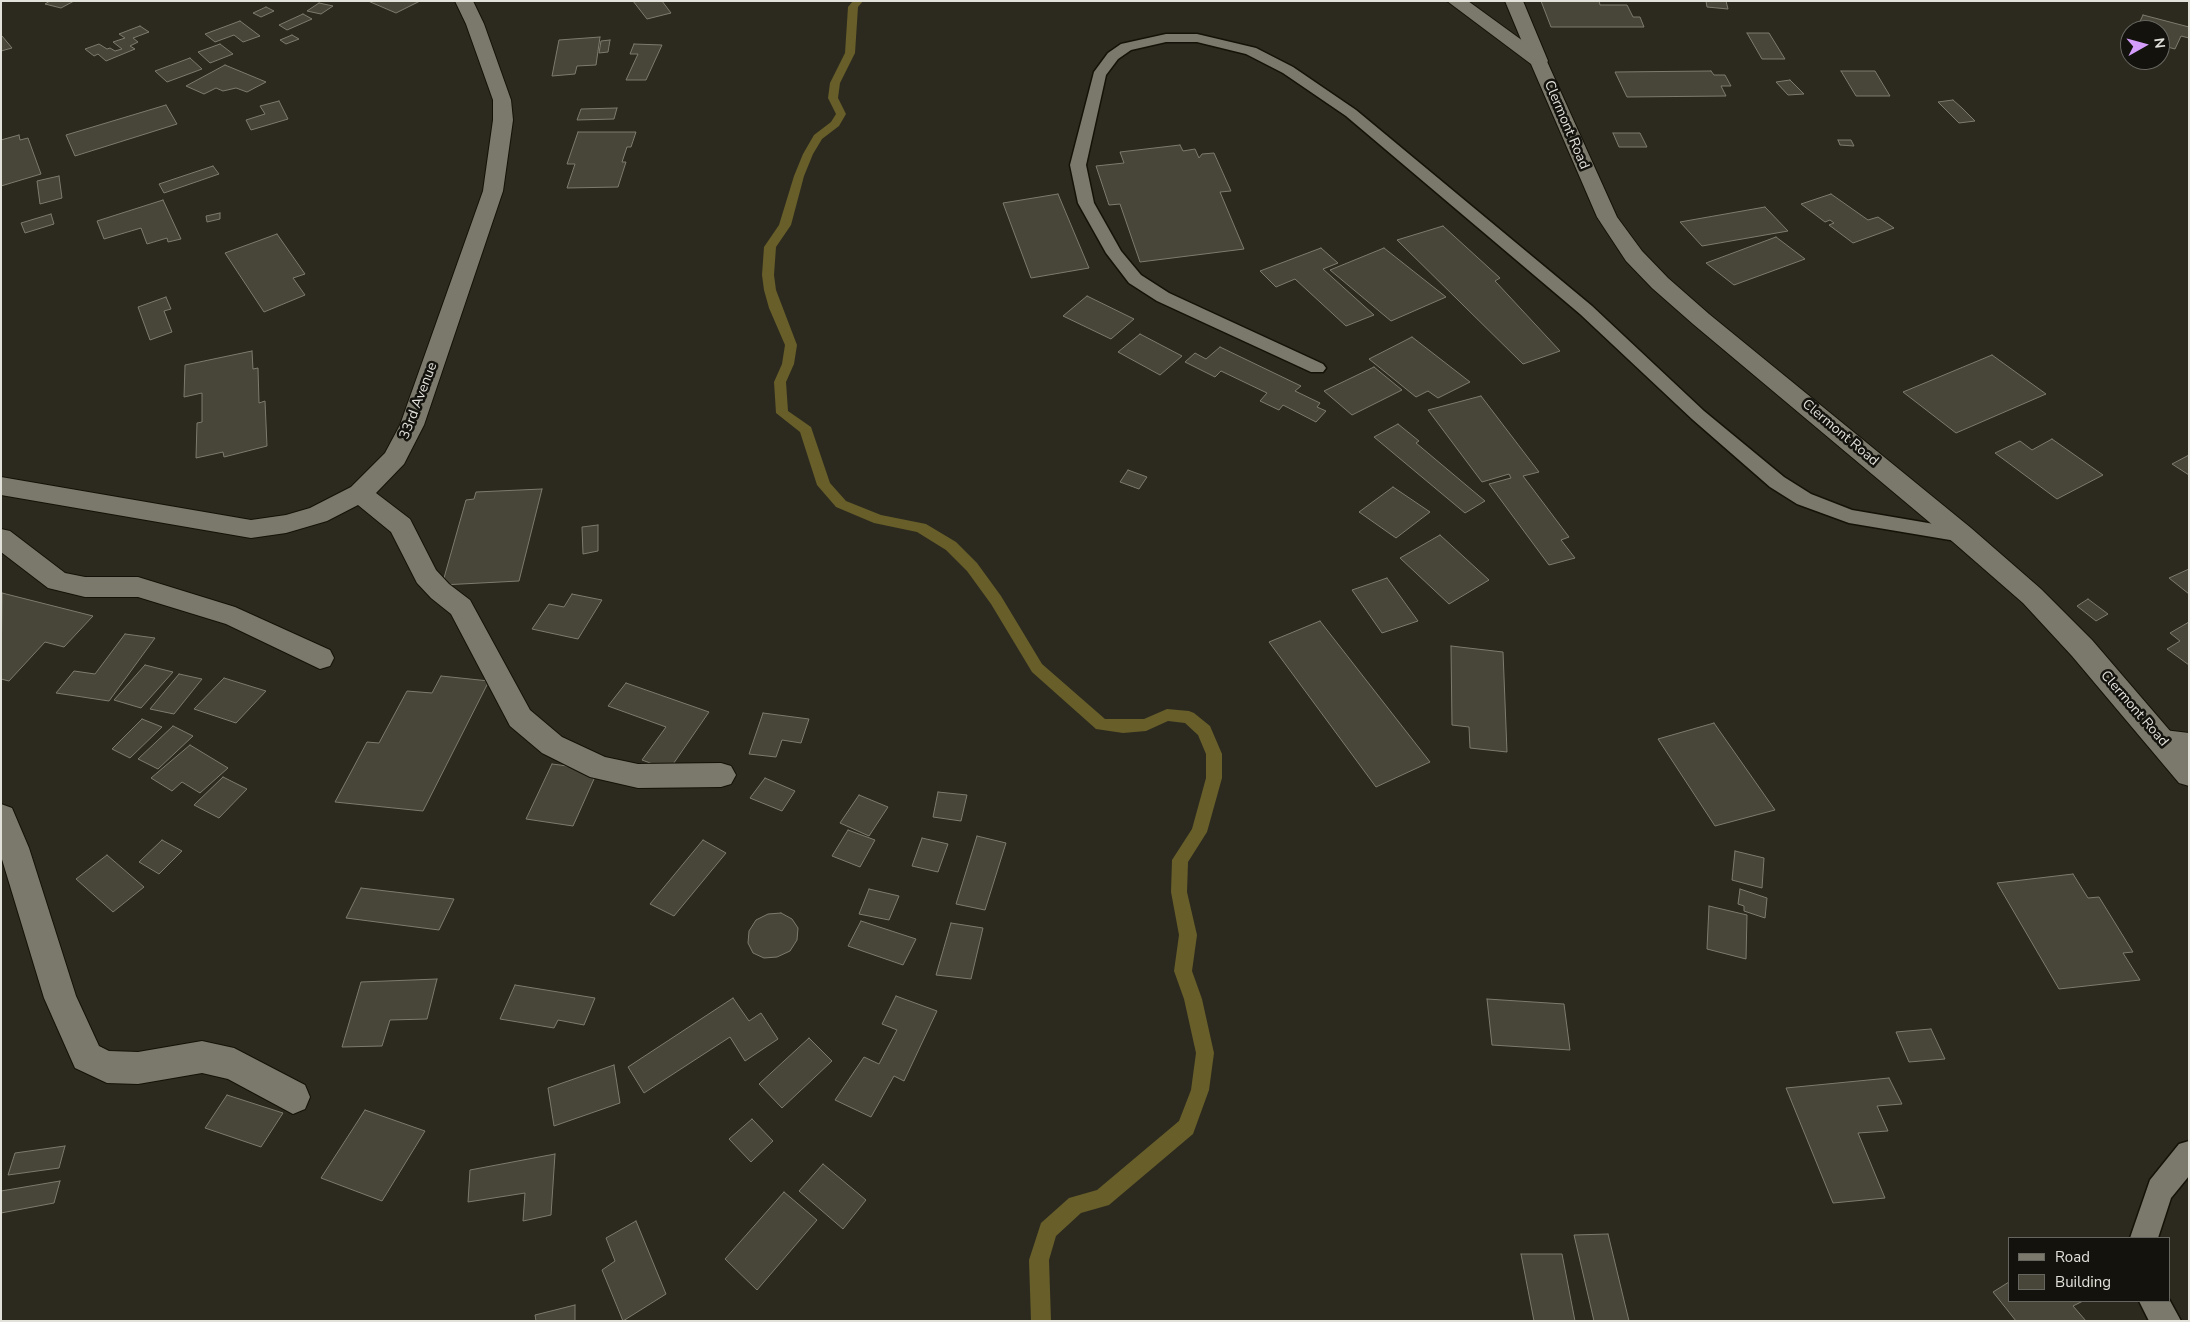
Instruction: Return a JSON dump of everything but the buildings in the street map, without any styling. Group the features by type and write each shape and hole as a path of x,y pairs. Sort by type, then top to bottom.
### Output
{"street":[{"name":"33rd Avenue","path":"1,486 213,524 251,529 286,524 318,515 360,494 395,458 412,425 493,191 504,120 502,100 475,24 464,1"},
{"path":"1456,1 1539,61"},
{"name":"Clermont Road","path":"1514,1 1607,217 1634,256 1660,284 1700,319 1962,535 2032,596 2176,743 2189,774"},
{"path":"360,494 401,526 426,576 440,591 461,607 520,718 552,745 600,768 638,776 721,775"},
{"path":"1,538 57,581 86,587 138,587 235,617 320,658"},
{"path":"1,817 14,848 60,998 87,1057 107,1067 138,1068 202,1057 234,1064 293,1097"}],"lane":[{"path":"1317,368 1163,297 1135,279 1114,253 1086,202 1078,165 1099,75 1112,56 1126,46 1166,38 1196,38 1251,51 1288,70 1351,113 1419,169 1586,310 1698,415 1777,482 1804,499 1849,516 1882,524 1962,535"},
{"path":"2144,1237 2160,1190 2189,1154"},
{"path":"2154,1302 2167,1321"}],"waterway":[{"path":"858,1 853,7 850,53 835,83 833,98 841,114 835,124 818,137 808,154 799,176 796,192 785,225 770,247 768,275 770,290 775,308 791,345 788,364 780,382 782,413 806,430 824,485 841,504 879,519 921,528 951,546 972,567 996,600 1037,668 1101,725 1123,727 1146,725 1167,715 1189,717 1204,731 1214,754 1214,778 1199,832 1180,860 1179,892 1188,935 1183,971 1193,999 1205,1053 1200,1090 1186,1127 1102,1198 1076,1205 1048,1230 1039,1260 1041,1321"}]}
